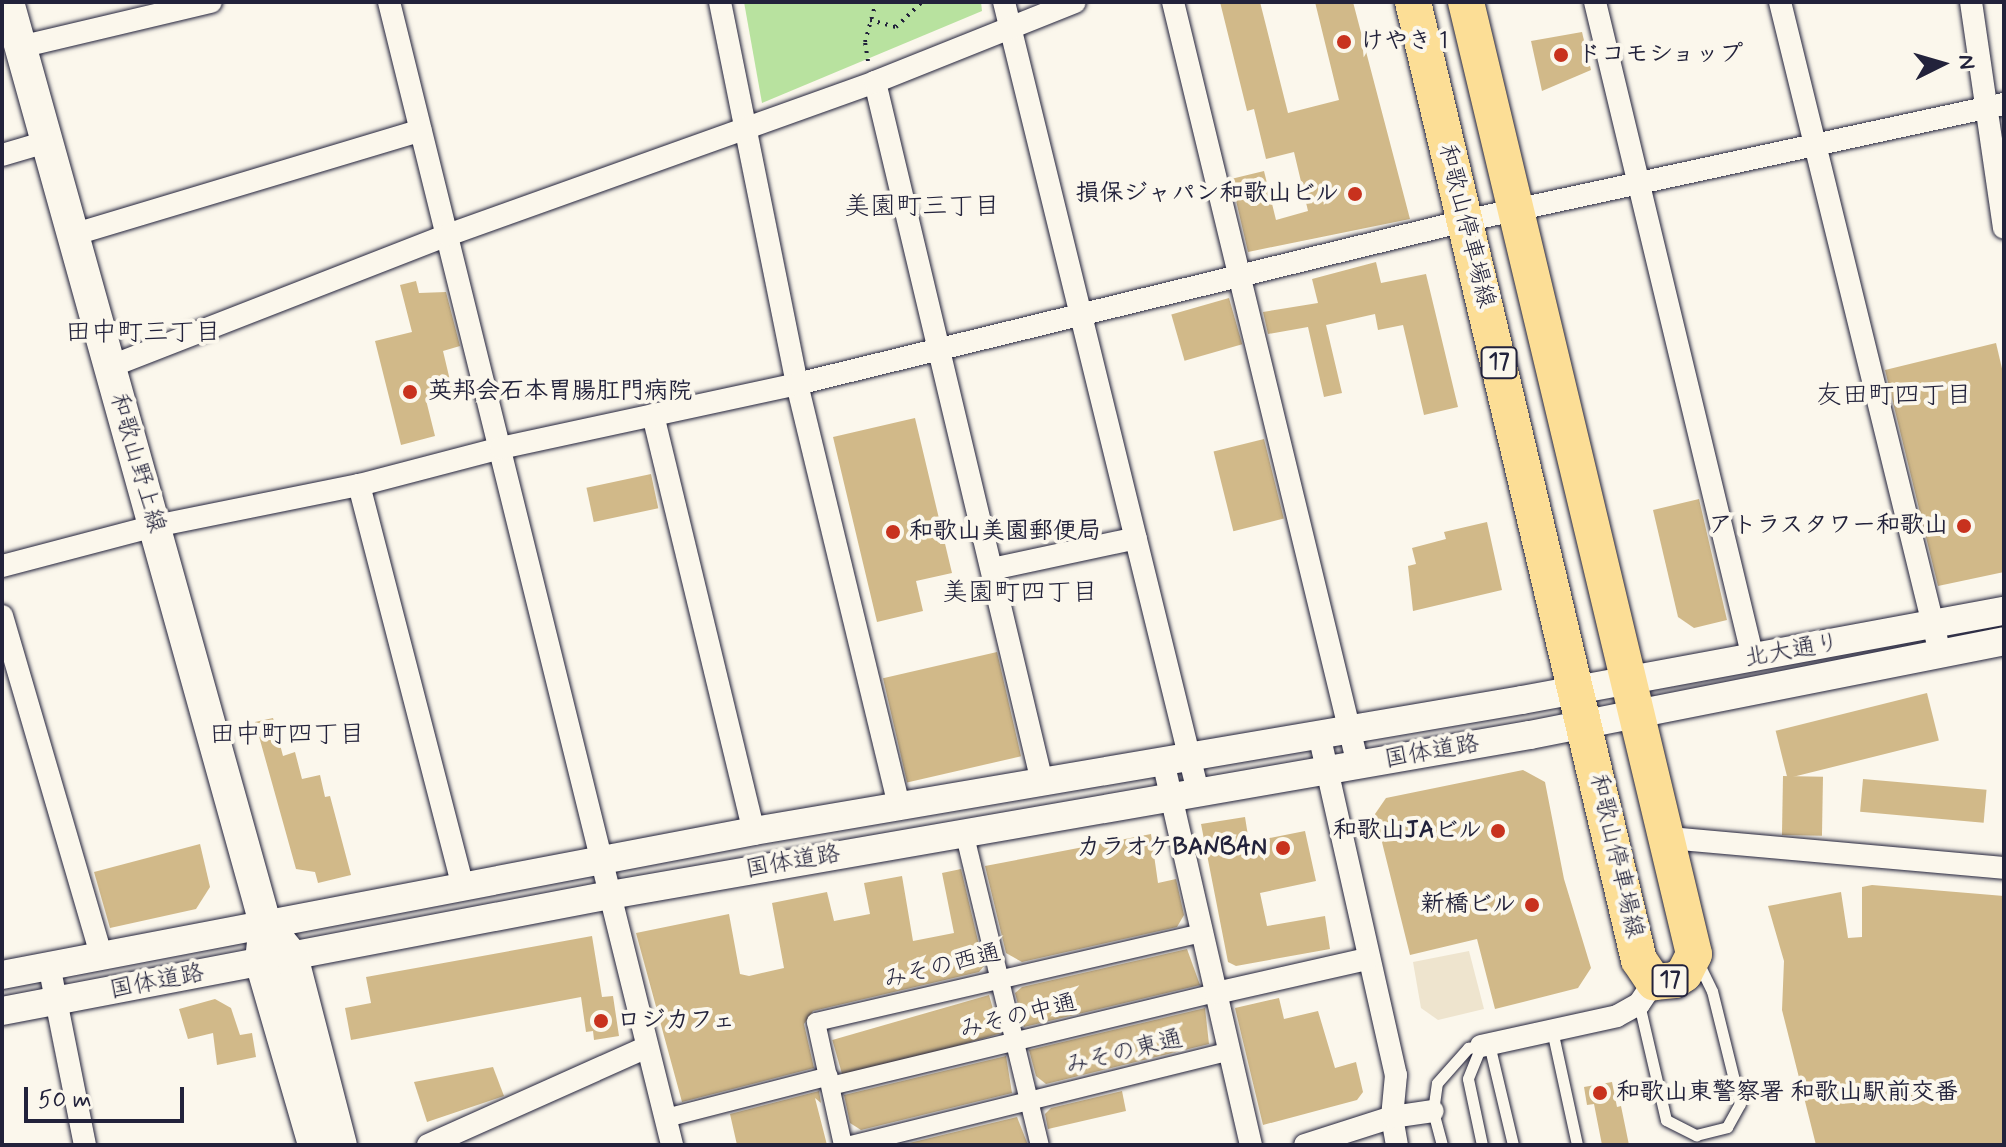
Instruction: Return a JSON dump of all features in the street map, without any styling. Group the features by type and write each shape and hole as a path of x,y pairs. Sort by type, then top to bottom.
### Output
{"main road":[{"name":"和歌山野上線","path":"8,2 265,923 341,1145"},
{"name":"和歌山停車場線","path":"1413,2 1583,706 1646,993"},
{"name":"17","path":"1466,2 1519,209 1694,954 1684,974 1646,993"},
{"name":"和歌山野上線","path":"277,959 314,1145"}],"street":[{"path":"20,47 211,2"},
{"path":"389,2 672,1145"},
{"path":"720,2 797,384 899,806"},
{"path":"1004,2 1136,538 1184,795 1203,933 1251,1145"},
{"path":"109,367 448,235 743,126 872,73 1075,2"},
{"path":"1173,2 1358,765"},
{"path":"1595,2 1753,658"},
{"path":"1780,2 1940,653"},
{"path":"1971,2 1996,106 2004,228"},
{"path":"872,73 1042,782"},
{"path":"2,566 155,526 359,485 501,448 797,384 1464,221 1815,148 1996,106"},
{"path":"72,235 421,130"},
{"path":"2,155 46,142"},
{"path":"653,415 754,831"},
{"path":"359,485 463,887"},
{"path":"992,569 1136,538"},
{"name":"北大通り","path":"1635,697 1753,658 2004,611"},
{"path":"2,616 101,955"},
{"name":"北大通り","path":"1583,706 2004,641"},
{"name":"国体道路","path":"2,975 265,923 603,863 754,831 1319,734 1583,706"},
{"name":"国体道路","path":"2,1011 610,895 1358,765 1583,706"},
{"path":"1319,734 1367,959 1396,1075 1392,1117 1397,1145"},
{"path":"964,832 1040,1145"},
{"path":"1669,838 2004,868"},
{"name":"みその西通","path":"843,1145 816,1022 1203,933"},
{"path":"1216,993 1367,959"},
{"path":"49,965 85,1145"},
{"name":"みその中通","path":"666,1118 1017,1043 1216,993"},
{"path":"1485,1045 1617,1016 1646,993"},
{"path":"428,1145 647,1047"},
{"name":"みその東通","path":"851,1145 1228,1052"},
{"path":"1305,1145 1392,1117 1433,1111"}],"lane":[{"path":"1646,993 1666,1120 1696,1135 1727,1127 1740,1104 1712,991 1694,954"},
{"path":"1552,1030 1577,1145"},
{"path":"1442,1145 1433,1111 1437,1083 1468,1048 1485,1045"},
{"path":"1482,1145 1468,1079 1485,1045"},
{"path":"1485,1045 1513,1145"}],"path":[{"path":"872,73 865,42 876,2"},
{"path":"870,20 896,27 922,2"}],"shaded area":[{"path":"1469,951 1484,1009 1438,1020 1421,1008 1413,962"}],"green space":[{"path":"744,2 981,2 982,11 762,103"}],"building":[{"path":"1220,2 1260,2 1288,113 1339,100 1315,2 1353,2 1410,219 1248,252 1231,179 1264,171 1276,220 1308,211 1294,152 1266,159 1254,109 1247,111"},
{"name":"ドコモショップ","path":"1582,32 1591,70 1542,91 1531,41"},
{"path":"1376,262 1381,283 1426,274 1458,407 1424,415 1403,325 1378,330 1375,314 1326,325 1342,393 1324,397 1308,327 1268,334 1263,312 1318,303 1312,279"},
{"path":"416,281 419,293 446,292 460,346 443,351 453,393 426,400 435,436 401,445 375,341 412,332 400,285"},
{"path":"1229,298 1242,344 1185,361 1171,315"},
{"path":"1996,343 2004,377 2004,572 1938,586 1885,370"},
{"path":"915,418 952,573 916,581 923,611 877,622 833,437"},
{"path":"1264,439 1284,519 1233,531 1214,452"},
{"path":"651,474 658,508 594,522 586,488"},
{"path":"1699,499 1727,620 1694,628 1678,617 1653,510"},
{"path":"1487,522 1502,590 1413,611 1408,566 1416,564 1412,548 1446,539 1444,532"},
{"path":"997,652 1021,756 907,783 883,678"},
{"path":"1927,693 1939,741 1787,778 1776,731"},
{"path":"273,718 283,756 295,752 302,779 320,775 325,797 330,796 351,875 318,883 315,872 296,869 255,722"},
{"path":"1523,770 1545,782 1564,879 1591,968 1578,988 1495,1009 1477,939 1410,955 1375,814 1386,798"},
{"path":"1783,776 1823,777 1822,836 1782,835"},
{"path":"1863,779 1987,790 1984,823 1860,812"},
{"path":"1245,817 1249,842 1305,831 1316,881 1260,893 1267,926 1325,916 1330,949 1236,966 1228,962 1201,824"},
{"path":"1151,834 1158,883 1176,879 1184,915 1177,927 1022,962 1006,953 985,866"},
{"path":"200,844 210,887 196,909 110,928 94,872"},
{"path":"961,869 984,966 979,972 813,1011 804,1024 814,1068 682,1102 636,933 729,914 740,974 749,976 784,968 772,903 827,892 834,921 870,914 864,883 902,876 913,941 954,933 942,873"},
{"path":"1872,885 2004,896 2004,1145 1816,1145 1782,1010 1784,961 1768,906 1841,892 1848,938 1862,937 1862,887"},
{"path":"592,936 602,997 613,996 619,1036 594,1040 593,1031 586,1032 581,997 351,1040 345,1008 371,1003 366,977"},
{"path":"1187,949 1200,985 1024,1027 1015,993 1022,987"},
{"path":"989,995 1000,1033 843,1078 832,1040"},
{"path":"1279,998 1284,1019 1318,1011 1335,1068 1356,1062 1363,1092 1357,1100 1263,1125 1235,1008"},
{"path":"215,999 231,1008 240,1035 252,1033 256,1057 217,1065 213,1033 188,1039 179,1009"},
{"path":"1205,1008 1209,1044 1046,1084 1036,1076 1029,1050"},
{"path":"1006,1056 1012,1093 861,1130 850,1123 844,1095"},
{"path":"493,1067 504,1096 427,1122 414,1082"},
{"path":"1612,1082 1617,1107 1621,1106 1629,1145 1602,1145 1594,1104 1587,1105 1584,1087"},
{"path":"819,1091 821,1103 815,1098 827,1145 737,1145 730,1114"},
{"path":"1122,1091 1126,1111 1048,1129 1045,1114 1051,1108"},
{"path":"1017,1117 1028,1145 901,1145"}],"place":[{"name":"けやき１","path":"1344,42"},
{"name":"ドコモショップ","path":"1561,55"},
{"name":"損保ジャパン和歌山ビル","path":"1355,194"},
{"name":"英邦会石本胃腸肛門病院","path":"410,392"},
{"name":"アトラスタワー和歌山","path":"1964,526"},
{"name":"和歌山美園郵便局","path":"893,532"},
{"name":"和歌山JAビル","path":"1498,831"},
{"name":"カラオケBANBAN","path":"1283,848"},
{"name":"新橋ビル","path":"1532,905"},
{"name":"ロジカフェ","path":"601,1021"},
{"name":"和歌山東警察署 和歌山駅前交番","path":"1600,1093"}],"district":[{"name":"美園町三丁目","path":"922,208"},
{"name":"田中町三丁目","path":"143,334"},
{"name":"友田町四丁目","path":"1894,397"},
{"name":"美園町四丁目","path":"1020,594"},
{"name":"田中町四丁目","path":"287,736"}]}
